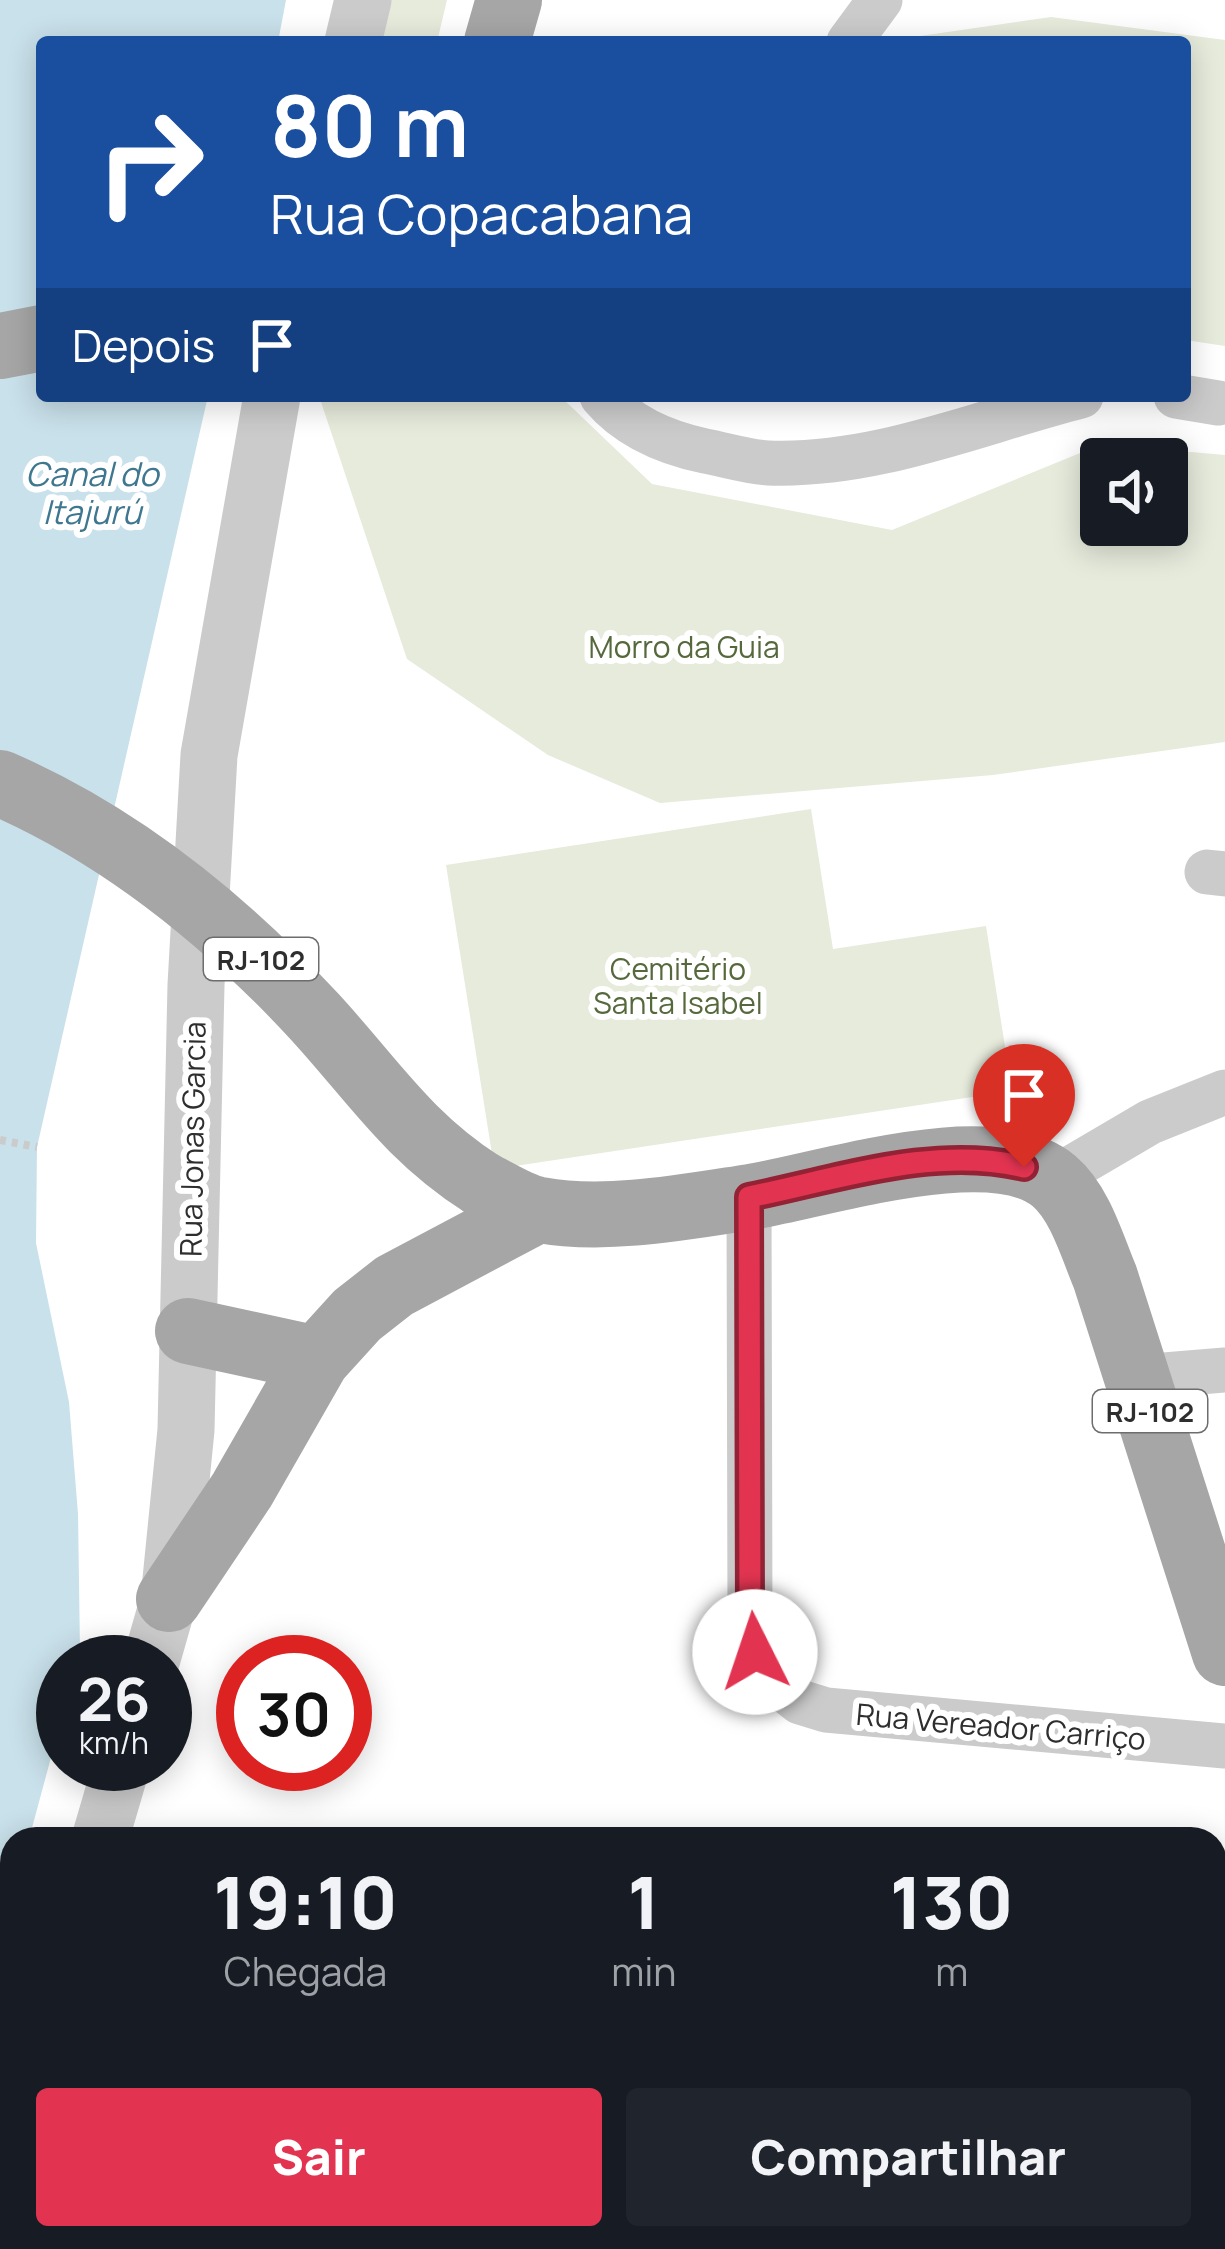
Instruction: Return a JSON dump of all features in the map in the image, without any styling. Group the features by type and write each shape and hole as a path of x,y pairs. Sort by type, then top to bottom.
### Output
{"main road":[{"path":"499,36 509,0"},
{"path":"0,346 36,339"},
{"name":"RJ-102","path":"0,783 125,851 206,910 305,1006 418,1138 509,1197"},
{"path":"169,1599 242,1490 317,1360 357,1315 509,1197 646,1209 749,1197 952,1159 992,1159 1053,1179"},
{"name":"RJ-102","path":"1053,1179 1084,1227 1140,1377 1225,1653"},
{"path":"188,1331 317,1360"}],"street":[{"path":"354,36 363,0"},
{"path":"853,36 880,0"},
{"name":"Rua Jonas Garcia","path":"159,1635 169,1599 186,1430 195,1009 209,755 271,402"},
{"path":"607,402 644,430 688,447 766,463 851,458 1059,402"},
{"path":"1053,1179 1150,1122 1225,1092"},
{"name":"Rua Vereador Carriço","path":"749,1197 750,1623 766,1676 800,1702 861,1716 1225,1746"},
{"path":"1140,1377 1225,1370"},
{"path":"104,1827 114,1791"}],"path":[{"path":"0,1141 37,1147"}],"green space":[{"path":"381,0 447,0 438,36 372,36"},
{"path":"1051,17 1225,40 1225,346 1191,341 1191,36 920,36"},
{"name":"Morro da Guia","path":"321,402 566,402 652,484 892,530 1080,453 1080,546 1188,546 1188,452 1225,455 1225,742 993,775 660,803 548,755 407,659"},
{"name":"Cemitério Santa Isabel","path":"811,809 833,949 986,926 1012,1091 515,1166 492,1154 446,865"}],"water":[{"name":"Canal do Itajurú","path":"0,0 286,0 279,36 36,36 36,402 207,402 37,1147 36,1243 69,1402 78,1514 80,1635 36,1635 36,1791 42,1791 32,1827 0,1827"}],"route":[{"path":"755,1652 750,1623 749,1197 952,1159 992,1159 1024,1167"}]}
